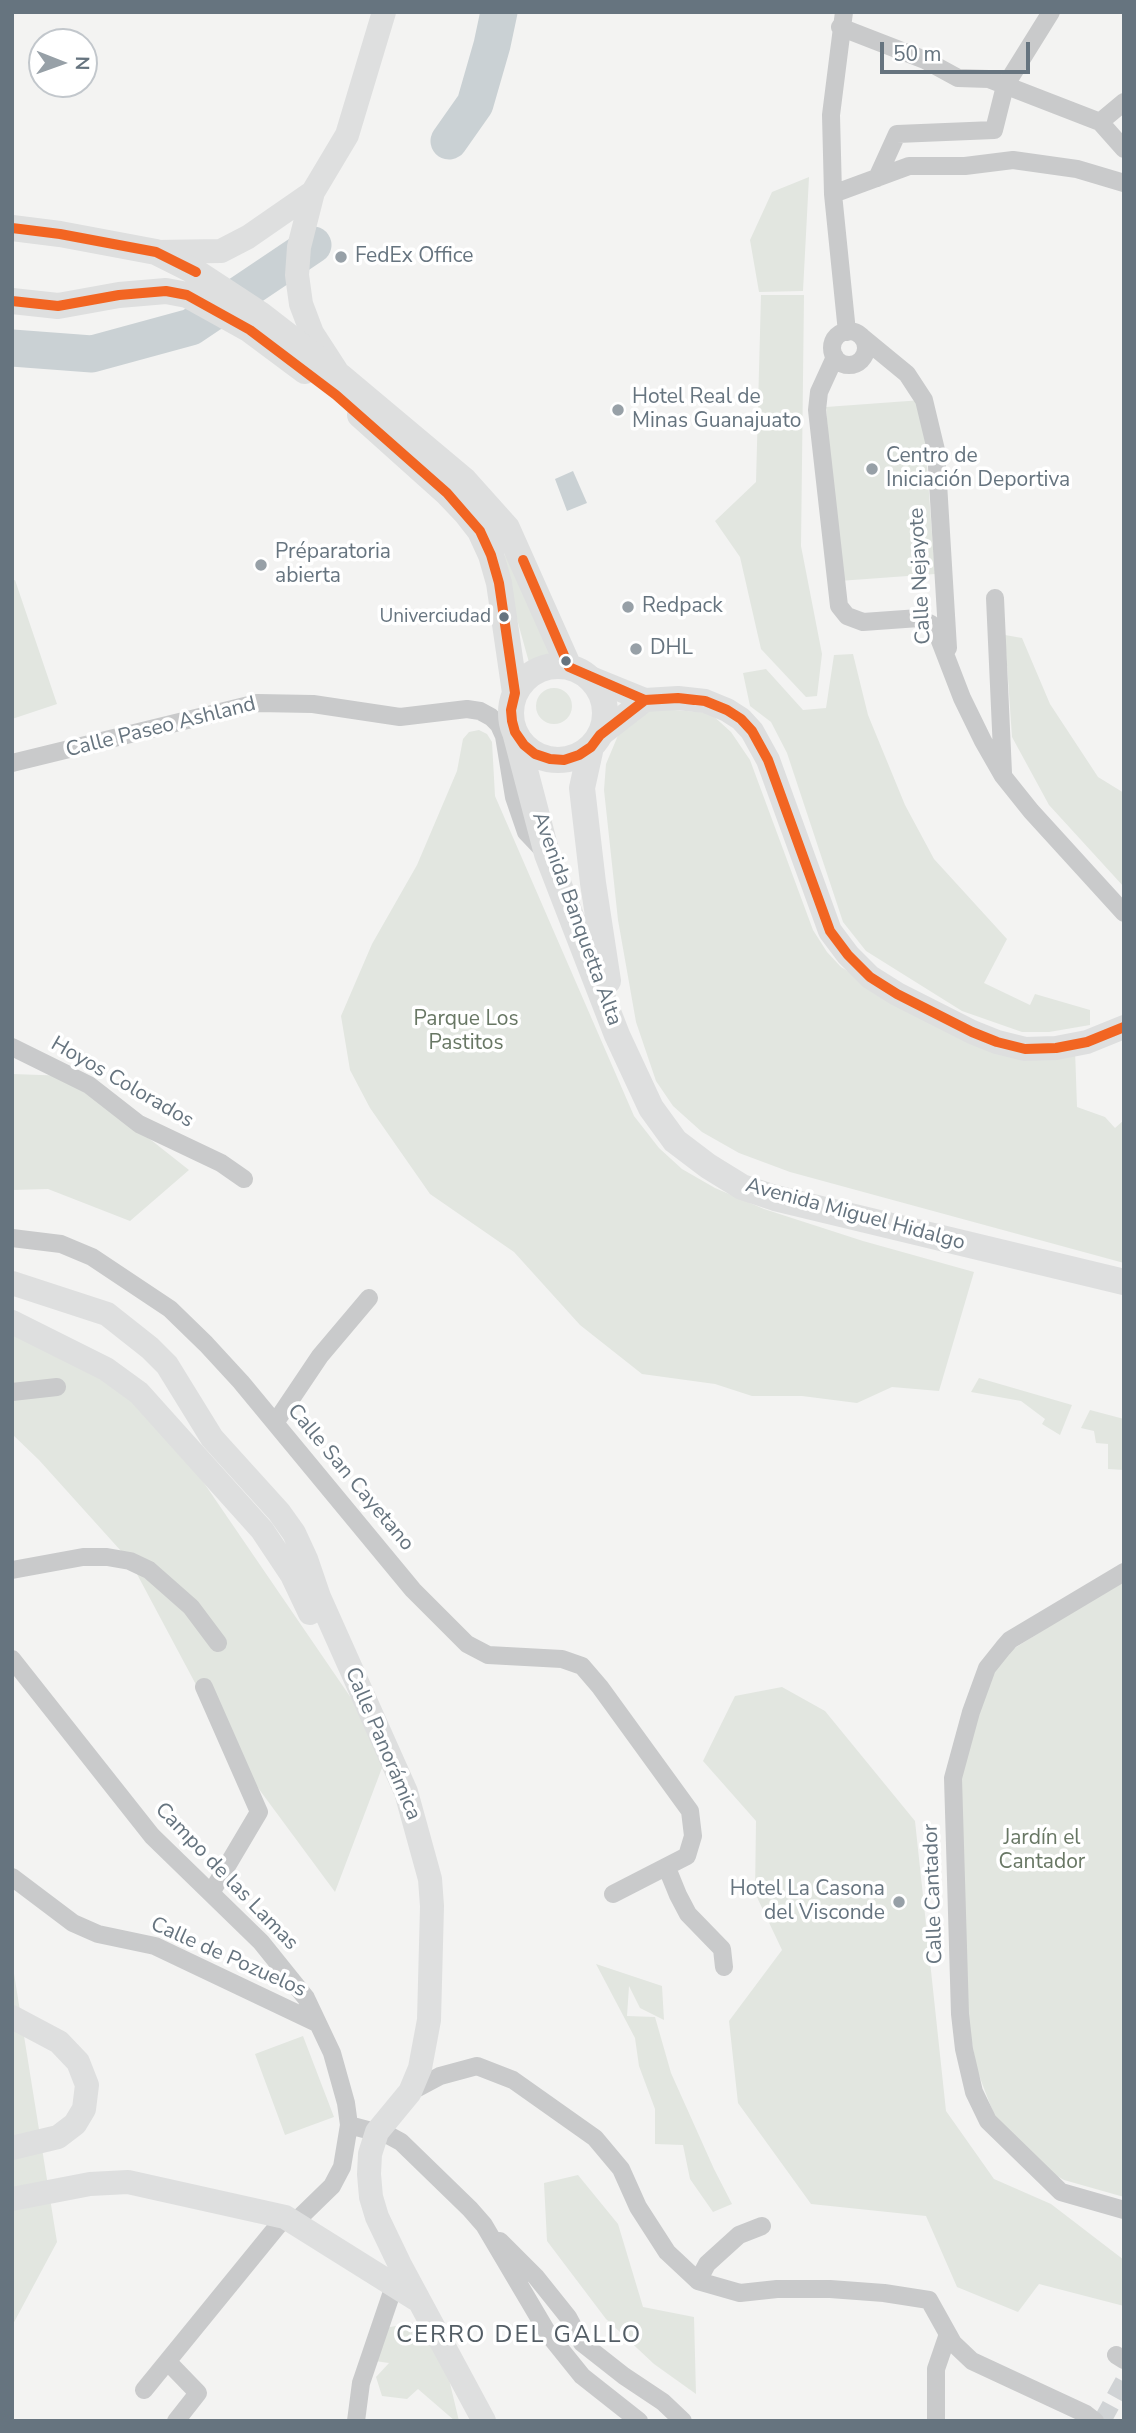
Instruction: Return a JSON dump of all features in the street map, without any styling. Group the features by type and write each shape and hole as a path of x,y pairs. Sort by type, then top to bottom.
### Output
{"main road":[{"path":"12,228 156,252 191,283 255,322 340,376 464,480 508,528 580,672 600,690 605,705 605,720 596,741 579,755 564,760 535,754 515,732 511,710 515,693 499,583 491,555 473,522 447,493 255,322"},
{"path":"12,301 58,306 166,291 191,283"},
{"path":"515,693 532,674 544,668 556,666 580,672"},
{"name":"Avenida Banquetta Alta","path":"515,732 547,854 617,1035"},
{"name":"Avenida Banquetta Alta","path":"596,741 582,788 593,883 617,1035"},
{"name":"Avenida Miguel Hidalgo","path":"617,1035 651,1108 676,1141 708,1166 742,1187 775,1198 1124,1282"}],"street":[{"path":"340,376 312,333 301,304 297,275 299,247 313,192 347,135 384,12"},
{"path":"877,177 897,134 994,130 1005,86 1051,12"},
{"path":"854,334 837,336 833,346 835,357 849,365 859,362 866,347 854,334 832,194 831,115 842,19 958,78 989,79 1100,122 1124,149"},
{"path":"1100,122 1124,102"},
{"path":"832,194 909,166 965,166 1013,160 1077,169 1124,183"},
{"path":"156,252 221,251 248,237 313,192"},
{"name":"Calle Nejayote","path":"854,334 907,374 924,400 936,450 948,659"},
{"name":"Calle Nejayote","path":"835,357 819,392 817,410 839,606 847,616 863,622 919,618 925,620 935,628 948,659"},
{"path":"995,598 1003,776"},
{"path":"948,659 962,698 1003,776 1031,811 1124,913"},
{"path":"580,672 645,700 678,698 705,701 741,719 752,730 768,760 830,931 848,955 870,977 897,994 972,1032 1026,1049 1056,1048 1087,1042 1124,1027"},
{"path":"596,741 645,700"},
{"name":"Calle Paseo Ashland","path":"12,763 257,703 313,704 400,717 467,709 480,711 491,717 504,736 514,797 526,832 547,854"},
{"name":"Hoyos Colorados","path":"12,1046 89,1085 139,1124 221,1163 244,1179"},
{"name":"Calle San Cayetano","path":"12,1238 61,1244 92,1257 170,1309 206,1344 275,1423 413,1590 467,1644 488,1655 562,1659 582,1666 690,1811 693,1836 687,1856 667,1868"},
{"name":"Calle Panorámica","path":"12,1283 107,1314 150,1348 167,1365 212,1438 279,1512 294,1533 319,1597 406,1792 430,1879 432,1906 429,1948"},
{"path":"275,1423 320,1356 369,1298"},
{"name":"Calle Panorámica","path":"12,1322 106,1369 139,1392 262,1530 278,1552 304,1601 396,1811 410,1858 419,1913 429,1948"},
{"path":"12,1392 57,1387"},
{"path":"12,1570 83,1557 130,1560 149,1570 183,1600 218,1643"},
{"name":"Calle Cantador","path":"1124,1572 1010,1640 1003,1648 987,1668 971,1712 953,1778 960,2014 964,2049 974,2092 988,2121 1061,2192 1124,2210"},
{"name":"Campo de las Lamas","path":"12,1659 152,1836 261,1942 306,1998 332,2053 349,2125"},
{"path":"204,1686 259,1812 211,1893"},
{"path":"613,1895 667,1868 688,1914 722,1949 724,1967"},
{"name":"Calle de Pozuelos","path":"12,1877 73,1923 98,1934 155,1946 317,2024"},
{"path":"429,1948 429,2020 420,2068 410,2092 377,2132 370,2154 371,2197 377,2217 419,2301 484,2421"},
{"path":"12,2017 59,2042 78,2062 87,2084 84,2109 75,2124 58,2137 12,2148"},
{"path":"410,2092 440,2076 477,2066 513,2080 595,2138 621,2169 638,2207 667,2252 698,2281 740,2293 777,2289 830,2289 884,2292 929,2300 953,2343 972,2361 1086,2414 1095,2421"},
{"path":"144,2390 290,2219 332,2186 344,2158 349,2125 401,2142 536,2277 568,2317 582,2343 663,2402 683,2421"},
{"path":"12,2199 90,2183 128,2182 290,2219 419,2301"},
{"path":"484,2225 549,2335 582,2376 639,2421"},
{"path":"698,2281 707,2264 739,2235 762,2226"},
{"path":"356,2421 361,2383 394,2286"},
{"path":"936,2421 936,2369 948,2334"},
{"path":"168,2362 198,2393 176,2421"}],"green space":[{"path":"809,177 803,291 759,292 750,240 772,192"},
{"path":"761,295 804,295 801,546 822,654 817,696 806,697 761,649 740,557 715,521 756,482"},
{"path":"922,400 935,574 839,581 826,407"},
{"path":"505,555 527,593 552,659 530,666 500,558"},
{"path":"15,580 57,704 12,719 12,581"},
{"path":"1005,635 1022,638 1050,704 1098,777 1124,793 1124,887 1049,805 1012,737"},
{"path":"853,654 868,715 905,805 934,859 1007,939 984,983 1030,1005 1035,994 1090,1010 1090,1025 1049,1032 1022,1032 962,1011 866,951 843,922 787,753 771,722 750,706 743,673 766,669 803,710 826,708 834,655"},
{"path":"554,688 567,693 572,706 567,719 554,724 541,719 536,706 541,693"},
{"path":"651,708 710,713 731,732 750,760 813,930 827,952 841,967 922,1017 1075,1049 1077,1107 1105,1117 1115,1128 1124,1120 1124,1263 790,1172 739,1153 702,1132 673,1106 656,1081 636,1022 618,920 604,790 606,764 619,733"},
{"name":"Parque Los Pastitos","path":"479,730 487,734 492,742 495,796 634,1116 659,1148 682,1169 715,1188 764,1209 863,1241 974,1272 939,1391 892,1387 857,1403 802,1396 752,1396 715,1384 642,1374 580,1325 514,1252 430,1194 370,1108 350,1070 341,1016 372,944 417,865 457,771 463,739 469,732"},
{"path":"12,1074 70,1076 189,1170 130,1221 48,1189 12,1190"},
{"path":"12,1309 152,1407 388,1752 335,1892 233,1754 130,1561 12,1434"},
{"path":"979,1378 1072,1405 1060,1435 1042,1424 1045,1419 1021,1401 971,1392"},
{"path":"1090,1410 1124,1419 1124,1470 1108,1469 1108,1444 1096,1443 1094,1431 1081,1428"},
{"name":"Jardín el Cantador","path":"1124,1579 1124,2197 1064,2180 1050,2172 996,2120 977,2070 967,2015 961,1769 988,1680 1007,1653"},
{"path":"782,1687 825,1711 915,1821 946,2111 994,2179 1051,2204 1124,2260 1124,2306 1039,2284 1018,2312 957,2287 926,2216 811,2204 738,2103 729,2021 782,1950 755,1893 756,1821 703,1761 735,1696"},
{"path":"12,1961 57,2242 12,2326"},
{"path":"596,1964 662,1986 664,2020 640,2008 629,1986 627,2016 655,2017 671,2073 732,2204 713,2212 690,2179 683,2145 655,2144 655,2109 639,2066 635,2038"},
{"path":"303,2036 334,2117 285,2135 255,2054"},
{"path":"578,2175 618,2224 643,2307 694,2317 696,2394 654,2364 606,2319 547,2241 544,2183"},
{"path":"417,2322 448,2375 459,2421 455,2421 418,2389 407,2399 382,2396 376,2377 389,2363 375,2361 385,2328"}],"shaded area":[{"path":"573,471 587,503 567,511 555,479"}],"waterway":[{"path":"449,141 475,104 499,12"},
{"path":"12,348 92,354 191,327 313,245"}],"tunnel":[{"path":"1102,2421 1124,2381"}],"transit line":[{"path":"12,228 156,252 196,272"},
{"path":"12,301 58,306 119,295 166,291 187,295 250,330 336,395 447,493 480,531 499,583 515,693 511,710 512,721 515,732 524,745 535,754 564,760 579,755 645,700 678,698 705,701 727,710 741,719 752,731 768,760 830,931 848,955 870,977 897,994 972,1032 1025,1049 1056,1048 1087,1042 1124,1027"},
{"path":"523,560 569,667 645,700 694,700"}],"place":[{"name":"FedEx Office","path":"341,257"},
{"name":"Hotel Real de Minas Guanajuato","path":"618,410"},
{"name":"Centro de Iniciación Deportiva","path":"872,469"},
{"name":"Préparatoria abierta","path":"261,565"},
{"name":"Redpack","path":"628,607"},
{"name":"Univerciudad","path":"504,617"},
{"name":"DHL","path":"636,649"},
{"name":"Hotel La Casona del Visconde","path":"899,1902"}],"district":[{"name":"CERRO DEL GALLO","path":"519,2336"}]}
